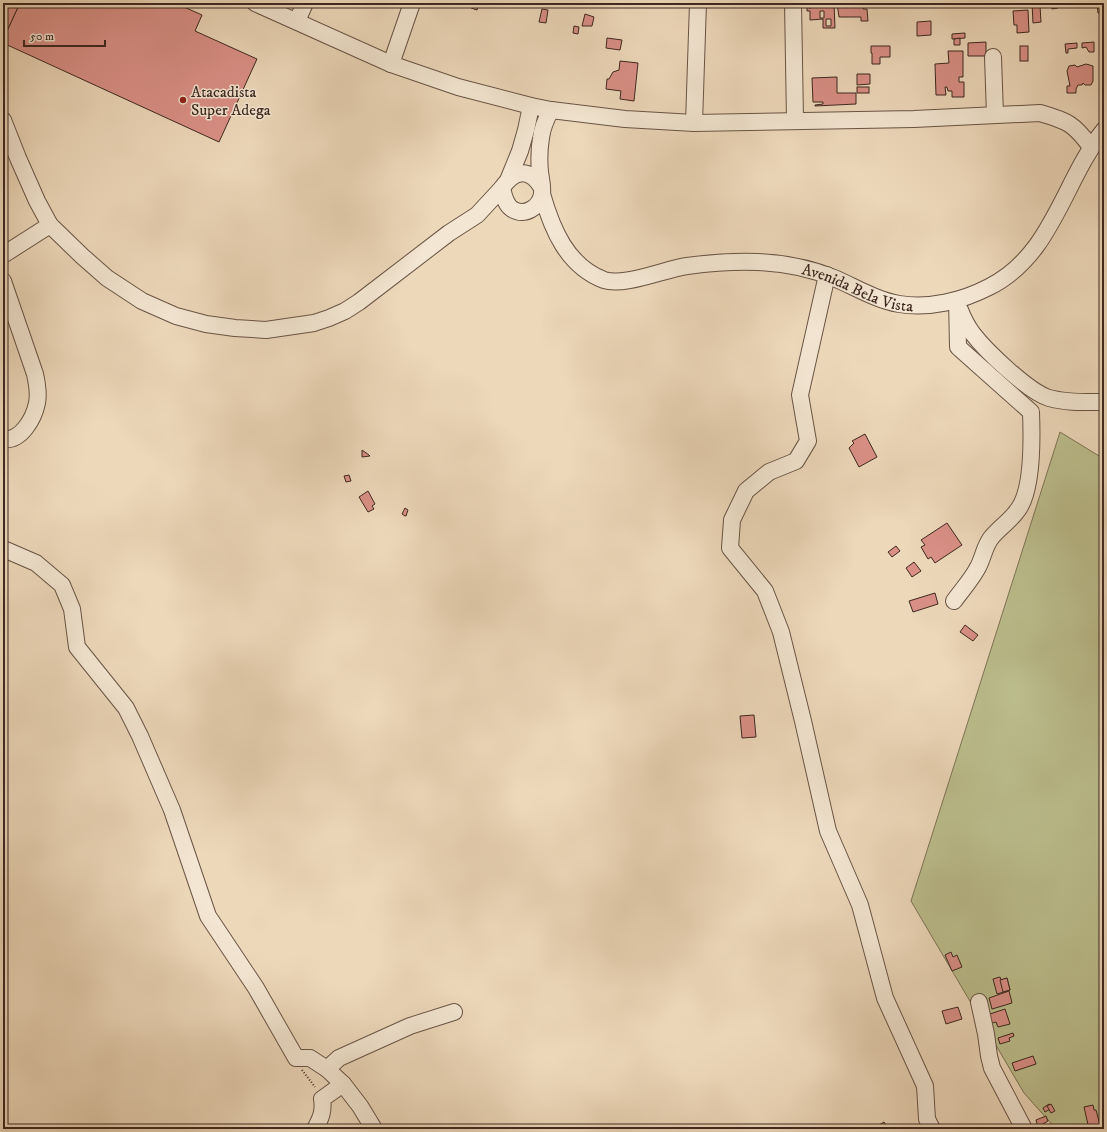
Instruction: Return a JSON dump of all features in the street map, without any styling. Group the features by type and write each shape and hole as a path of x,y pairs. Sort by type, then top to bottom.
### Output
{"street":[{"path":"255,3 391,64 458,87 551,110 625,119 694,123 914,118 1040,112 1057,117 1072,124 1081,133 1091,147"},
{"path":"297,21 306,3"},
{"path":"391,64 412,3"},
{"path":"694,123 698,3"},
{"path":"793,3 794,120"},
{"path":"993,57 995,115"},
{"path":"512,209 505,201 506,183 522,144 531,106"},
{"path":"528,212 538,205 542,191 539,158 541,136 545,122 551,110"},
{"path":"3,120 18,158 50,225 106,278 142,301 176,316 206,324 235,328 266,330 314,323 345,310 365,297 449,233 477,215 506,183"},
{"name":"Avenida Bela Vista","path":"506,183 515,175 526,173 536,178 542,191 552,226 566,249 581,268 606,281 630,280 685,267 708,264 756,262 782,264 827,275 871,295 899,304 920,306 957,300 989,287 1012,273 1040,242 1055,218 1091,147 1104,130"},
{"name":"Avenida Bela Vista","path":"477,215 512,209 520,212 528,212 552,226"},
{"path":"3,255 50,225"},
{"path":"827,275 800,395 808,441 796,461 770,472 746,491 732,520 730,548 765,591 781,632 828,831 860,905 885,998 925,1086 927,1119 932,1129"},
{"path":"3,281 35,374 38,388 37,403 33,416 26,428 17,437 7,440 3,439"},
{"path":"957,300 966,324 974,335 1002,365 1035,391 1048,398 1104,402"},
{"path":"954,601 977,569 991,538 1018,511 1023,502 1026,492 1031,457 1032,426 1031,412 958,347 957,300"},
{"path":"3,551 6,550 36,563 62,586 72,609 77,647 126,708 140,736 172,810 208,916 256,988 296,1058 310,1058 328,1069 343,1084 360,1106 374,1129"},
{"path":"979,1002 992,1068 1024,1129"},
{"path":"328,1069 340,1058 410,1026 454,1012"},
{"path":"315,1129 321,1119 324,1108 322,1099 343,1084"}],"path":[{"path":"296,1058 302,1072 318,1090 322,1099"}],"green space":[{"path":"1060,432 1104,459 1104,1129 1056,1129 1024,1093 911,901"}],"building":[{"path":"3,3 20,3 3,40"},
{"name":"Atacadista Super Adega","path":"20,3 175,3 202,15 195,31 257,59 219,142 3,43"},
{"path":"472,3 479,3 477,10 471,8"},
{"path":"807,3 809,3 809,8 811,8 810,3 834,3 835,28 823,28 823,19 810,20 810,11 807,11","holes":["820,11 824,11 824,18 820,18","826,19 831,19 831,26 826,26"]},
{"path":"837,3 863,3 863,9 867,9 868,21 861,21 861,17 839,17"},
{"path":"1032,3 1058,3 1058,8 1052,9 1052,5 1040,6 1041,22 1033,23"},
{"path":"1097,3 1104,3 1104,13 1098,13"},
{"path":"542,9 548,10 546,23 539,22"},
{"path":"1028,10 1029,32 1017,33 1017,25 1014,25 1013,11"},
{"path":"585,14 594,17 592,26 582,26"},
{"path":"931,21 931,35 917,36 917,22"},
{"path":"574,26 579,27 578,34 573,33"},
{"path":"965,33 965,38 952,39 952,34"},
{"path":"607,38 622,40 620,50 606,48"},
{"path":"960,38 960,45 954,45 954,39"},
{"path":"986,42 986,56 968,56 968,43"},
{"path":"1094,42 1094,52 1089,52 1086,47 1082,48 1082,43"},
{"path":"1077,43 1077,48 1068,49 1068,53 1066,53 1065,44"},
{"path":"871,46 890,46 890,57 880,57 880,64 872,64"},
{"path":"1020,46 1028,46 1028,61 1020,61"},
{"path":"948,51 963,51 963,77 959,77 959,82 964,82 964,97 952,97 952,91 948,91 947,87 945,87 946,95 936,95 935,64 949,63"},
{"path":"620,61 638,63 634,101 620,99 621,91 606,89 607,79 609,79 613,72 619,70"},
{"path":"1086,64 1093,66 1093,81 1091,85 1085,85 1083,83 1082,85 1078,85 1076,93 1067,93 1067,86 1070,86 1067,71 1069,66 1075,65 1077,67"},
{"path":"857,74 870,74 870,84 857,85"},
{"path":"837,77 837,93 856,93 856,104 815,106 823,104 823,102 813,102 812,78"},
{"path":"857,87 869,87 869,93 857,93"},
{"path":"865,434 877,457 859,467 849,448 854,443 852,441"},
{"path":"362,450 369,455 370,456 362,457"},
{"path":"349,475 351,481 346,482 344,476"},
{"path":"368,491 375,504 372,506 374,509 368,512 359,497"},
{"path":"405,508 408,510 406,516 402,514"},
{"path":"947,523 962,545 935,563 931,557 928,559 921,547 925,545 921,540"},
{"path":"896,546 900,551 892,557 888,552"},
{"path":"914,562 921,571 912,577 906,568"},
{"path":"935,593 938,604 913,612 909,601"},
{"path":"965,625 978,635 973,641 960,632"},
{"path":"754,715 756,737 742,738 740,716"},
{"path":"951,952 953,957 957,955 962,967 952,971 945,955"},
{"path":"1000,977 1001,980 1007,978 1010,990 997,994 993,979"},
{"path":"1007,978 1010,990 1003,992 1000,980"},
{"path":"1009,991 1012,1003 992,1009 989,998"},
{"path":"958,1007 962,1019 946,1024 942,1011"},
{"path":"1005,1009 1010,1024 998,1027 996,1022 989,1024 987,1015"},
{"path":"1013,1033 1014,1036 1009,1038 1010,1041 1000,1044 998,1038"},
{"path":"1033,1056 1036,1064 1015,1071 1012,1063"},
{"path":"1049,1104 1052,1108 1045,1112 1043,1108"},
{"path":"1051,1104 1055,1111 1051,1113 1047,1106"},
{"path":"1093,1105 1094,1110 1096,1110 1101,1129 1089,1129 1084,1107"},
{"path":"1046,1116 1048,1121 1038,1127 1036,1120"},
{"path":"884,1122 887,1127 883,1129 870,1128 876,1127"}],"place":[{"name":"Atacadista Super Adega","path":"183,100"}]}
